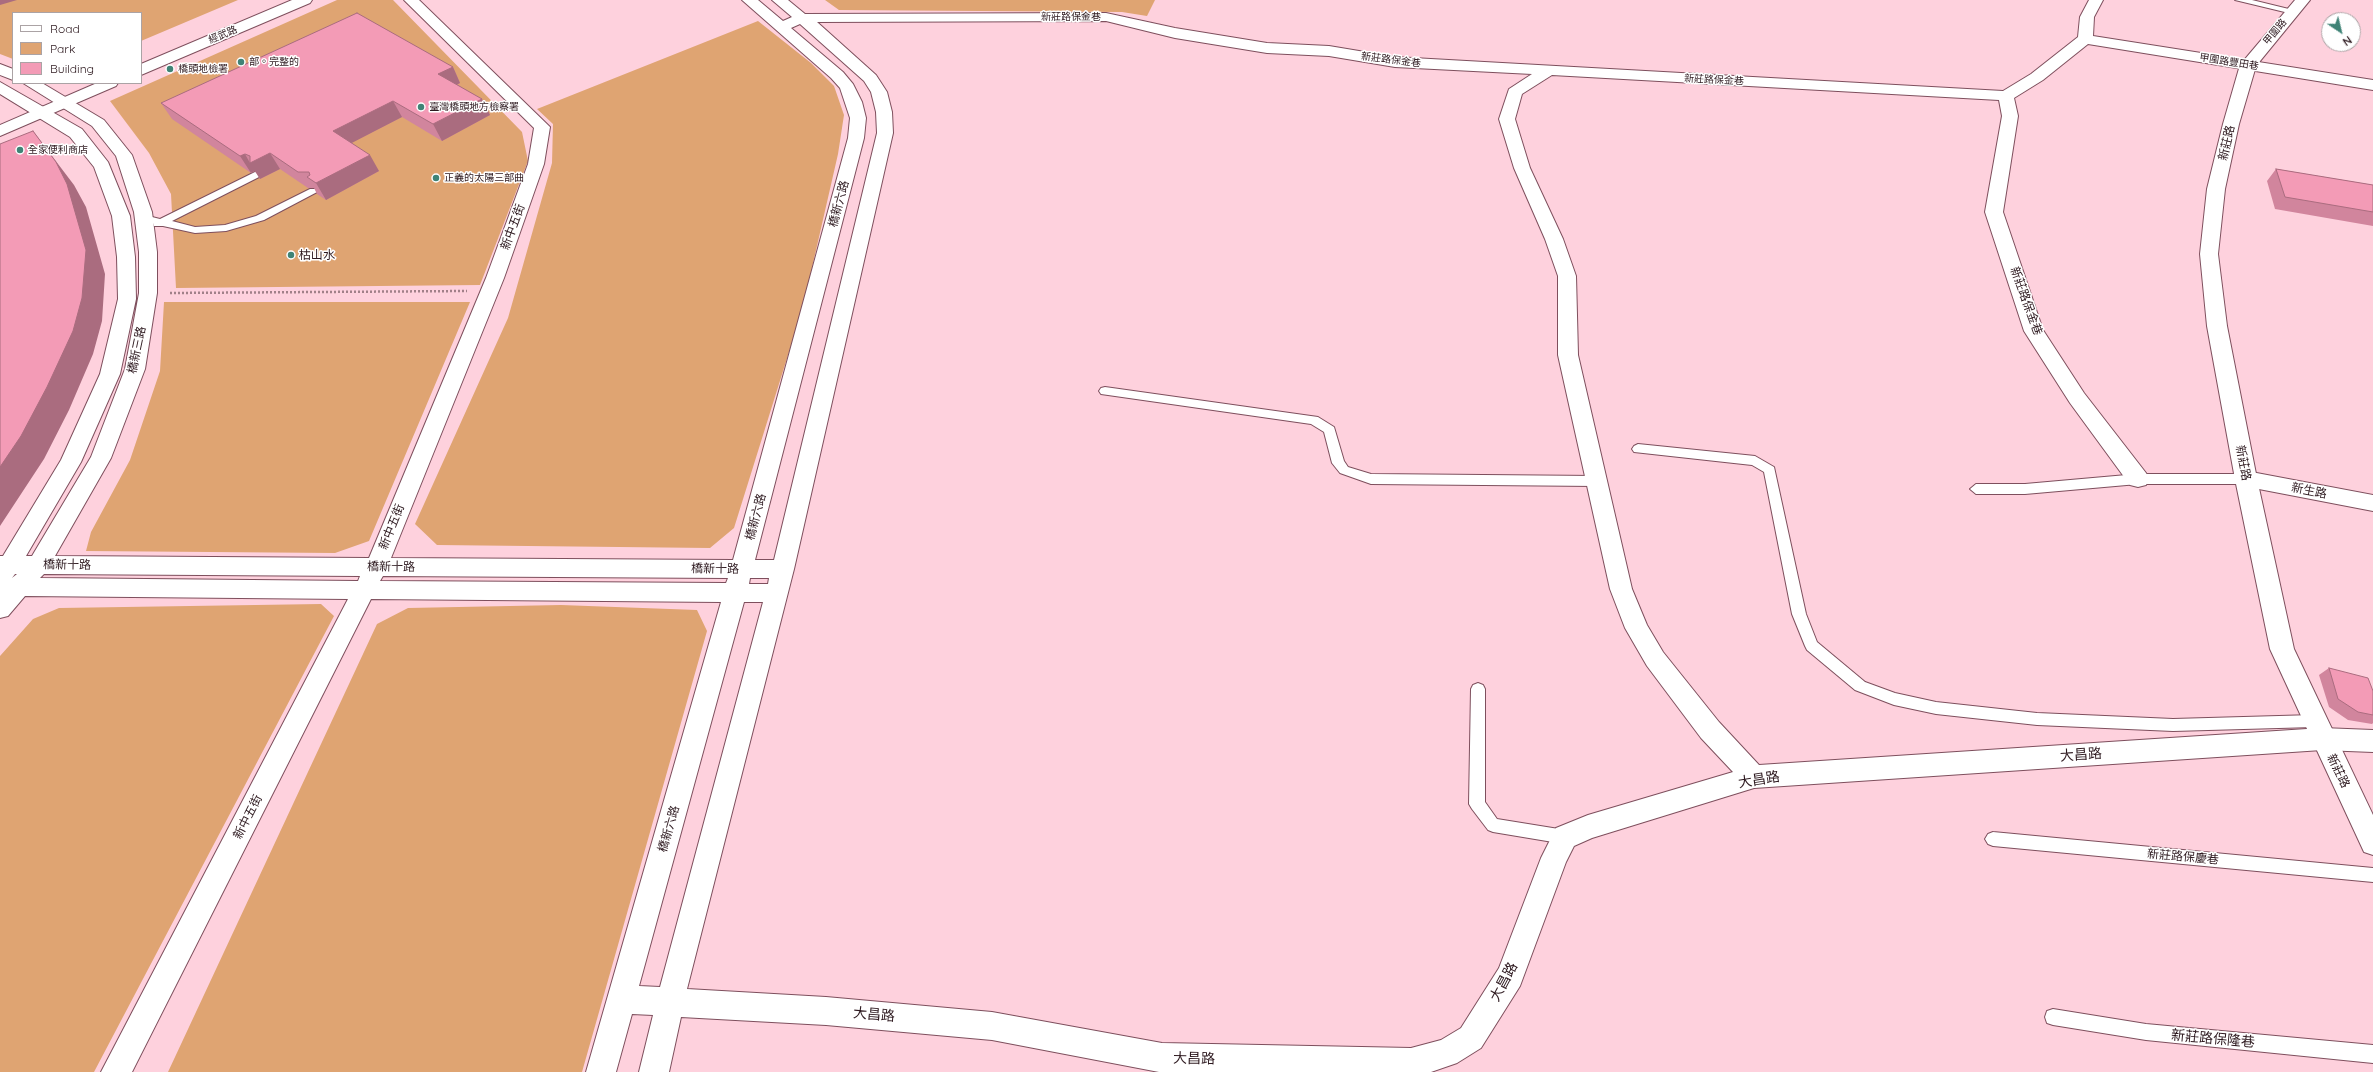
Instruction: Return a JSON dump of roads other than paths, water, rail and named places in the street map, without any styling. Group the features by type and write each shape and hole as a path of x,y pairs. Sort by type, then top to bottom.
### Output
{"street":[{"name":"經武路","path":"142,54 270,0"},
{"name":"經武路","path":"142,70 305,0"},
{"name":"新中五街","path":"116,1072 376,566 489,291 536,164 542,127 411,0"},
{"name":"橋新六路","path":"601,1072 742,570 856,138 858,118 854,102 846,87 837,75 749,0"},
{"path":"654,1072 670,1001 783,570 885,133 884,112 879,92 870,78 803,18 779,0"},
{"path":"2006,96 2037,77 2085,39 2087,17 2096,0"},
{"name":"甲圍路","path":"2248,65 2303,0"},
{"name":"新莊路保金巷","path":"780,27 803,18 1106,17 1175,33 1266,48 1329,51 1395,62 2006,96 2010,116 1994,212 2034,331 2077,398 2138,479"},
{"name":"甲圍路豐田巷","path":"2085,39 2373,85"},
{"name":"新莊路","path":"2248,65 2231,124 2216,189 2209,254 2217,326 2246,479 2282,649 2318,730 2373,844"},
{"path":"0,69 12,75"},
{"path":"1548,71 1515,92 1507,119 1522,168 1554,239 1567,276 1568,355 1621,589 1637,628 1655,659 1710,730 1754,777"},
{"name":"橋新三路","path":"0,609 10,587 38,565 101,458 135,369 148,293 148,252 152,220 124,155 98,123 58,98 32,84"},
{"path":"58,98 73,84"},
{"path":"0,131 35,108 58,98 107,84"},
{"name":"橋新三路","path":"0,87 76,133 102,166 121,216 126,257 127,299 110,374 77,449 3,569"},
{"path":"0,116 35,108"},
{"name":"新生路","path":"2246,479 2373,503"},
{"name":"橋新十路","path":"3,569 38,565 376,566 783,570"},
{"name":"橋新十路","path":"10,587 777,593"},
{"name":"大昌路","path":"621,999 826,1011 992,1026 1162,1058 1411,1063 1447,1054 1471,1038 1510,976 1554,858 1565,837 1588,827 1754,777 2318,730 2373,741"}],"lane":[{"path":"2239,0 2293,11"},
{"path":"152,220 255,175"},
{"path":"152,220 195,230 226,228 260,218 312,191"},
{"path":"1105,390 1314,420 1330,430 1338,463 1344,470 1371,479 1596,481"},
{"path":"1638,449 1755,461 1770,470 1799,614 1812,646 1860,686 1894,699 1936,708 2037,719 2173,726 2318,730"},
{"path":"1976,489 2025,489 2138,479 2246,479"},
{"path":"1478,689 1476,804 1493,825 1565,837"},
{"name":"新莊路保慶巷","path":"1993,840 2373,875"},
{"name":"新莊路保隆巷","path":"2054,1017 2146,1032 2373,1054"}],"place":[{"name":"部。完整的","path":"241,62"},
{"name":"橋頭地檢署","path":"170,69"},
{"name":"臺灣橋頭地方檢察署","path":"421,107"},
{"name":"全家便利商店","path":"20,150"},
{"name":"正義的太陽三部曲","path":"436,178"},
{"name":"枯山水","path":"291,255"}]}
